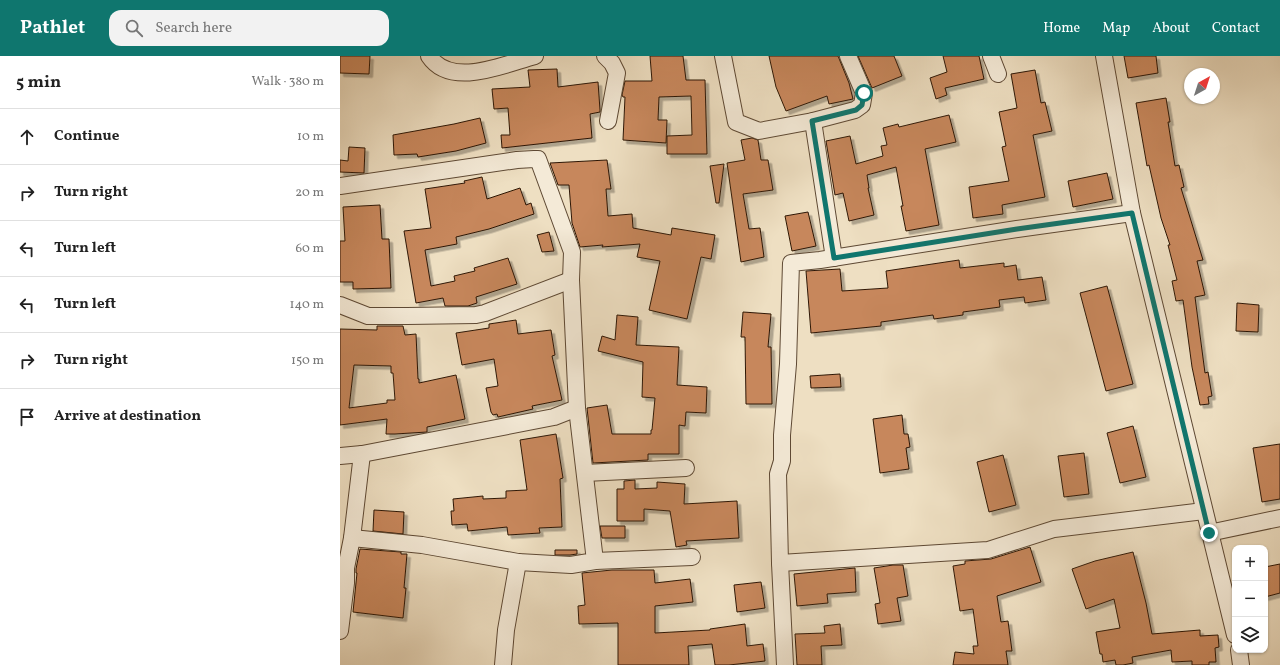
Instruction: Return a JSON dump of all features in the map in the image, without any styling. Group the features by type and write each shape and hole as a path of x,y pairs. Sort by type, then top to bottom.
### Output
{"street":[{"path":"429,56 439,67 459,72 483,71 535,56"},
{"path":"605,56 612,63 617,73 608,121"},
{"path":"723,56 736,122 759,131 812,121 856,110 862,105 864,93 848,56"},
{"path":"991,56 998,74"},
{"path":"1104,56 1132,213 1232,623"},
{"path":"812,121 834,258"},
{"path":"340,186 517,160 534,158 538,160 572,252 577,408 595,561"},
{"path":"785,665 780,562 778,474 782,461 782,435 788,364 791,263 834,258 1017,229 1132,213"},
{"path":"340,305 368,316 476,315 485,313 572,280"},
{"path":"340,456 362,454 554,417 577,408"},
{"path":"340,631 346,583 346,568 352,538 362,454"},
{"path":"585,473 686,468"},
{"path":"780,562 988,550 1054,529 1204,511"},
{"path":"1209,533 1280,518"},
{"path":"352,538 422,545 518,562 571,565 595,561 692,556"},
{"path":"503,665 506,630 518,562"},
{"path":"1239,653 1241,665"}],"building":[{"path":"340,56 370,56 369,74 340,73"},
{"path":"650,56 683,56 686,80 705,80 707,154 667,154 667,136 692,135 691,96 659,97 658,120 667,120 666,143 623,140 625,97 622,95 625,81 652,81"},
{"path":"769,56 838,56 849,83 853,99 829,104 827,96 786,111 776,87"},
{"path":"858,56 894,56 902,76 872,88"},
{"path":"943,56 979,56 984,79 945,88 947,95 936,99 930,78 947,72"},
{"path":"1124,56 1156,56 1158,73 1128,78"},
{"path":"557,69 558,87 598,82 600,112 590,114 592,138 502,148 501,135 510,135 508,108 494,109 492,89 530,87 528,70"},
{"path":"1035,70 1041,103 1045,102 1052,131 1033,135 1045,197 1002,205 1003,214 973,218 969,187 1009,181 1002,147 1006,146 999,112 1017,108 1011,74"},
{"path":"1166,98 1175,166 1179,165 1184,187 1181,188 1203,260 1197,261 1205,295 1195,297 1205,373 1208,372 1212,396 1208,397 1209,404 1200,405 1192,367 1183,300 1176,301 1172,281 1177,280 1168,245 1170,245 1161,218 1149,165 1147,166 1136,103"},
{"path":"949,115 956,142 925,149 939,225 906,231 896,167 867,175 868,188 874,215 849,221 843,193 835,195 826,141 850,136 856,164 883,156 881,146 887,145 883,128 898,124 899,127"},
{"path":"480,118 486,143 456,151 418,157 417,154 394,155 393,135"},
{"path":"752,138 758,140 761,160 768,160 773,190 743,194 749,229 760,228 764,257 741,262 727,163 745,160 741,140"},
{"path":"349,147 365,148 364,173 340,172 340,160 348,161"},
{"path":"607,160 611,189 606,189 608,216 632,214 633,228 671,235 672,228 715,235 711,259 701,257 687,319 649,310 660,261 637,257 640,244 580,247 572,223 569,185 558,185 550,163"},
{"path":"724,164 719,203 716,203 710,166"},
{"path":"1107,173 1113,199 1073,207 1068,181"},
{"path":"482,177 487,199 520,188 526,205 531,203 534,214 489,229 456,237 457,244 425,250 431,286 455,281 454,276 475,271 474,268 508,258 517,284 476,297 477,303 468,306 445,306 443,298 416,303 404,231 431,228 425,189 465,183 464,181"},
{"path":"380,205 382,239 389,239 391,288 353,289 353,282 340,282 340,241 345,241 343,207"},
{"path":"808,212 816,246 792,251 785,216"},
{"path":"549,232 554,251 542,252 537,235"},
{"path":"959,260 960,268 1004,263 1004,267 1016,265 1018,280 1042,277 1046,300 1025,303 1024,297 999,300 1000,307 963,312 963,315 934,319 933,315 881,322 881,326 811,333 806,271 840,269 842,291 888,288 886,271"},
{"path":"1107,286 1133,384 1106,391 1080,293"},
{"path":"1237,303 1259,305 1258,332 1236,331"},
{"path":"743,312 771,314 768,347 771,347 772,404 746,404 745,337 741,337"},
{"path":"617,315 638,317 636,345 679,347 677,385 707,387 706,413 686,412 685,426 679,425 679,454 648,454 648,460 593,463 587,408 607,405 612,434 651,434 652,430 655,398 642,397 643,362 598,351 602,336 615,340"},
{"path":"516,320 518,334 551,330 555,355 552,356 562,400 532,406 533,409 498,417 497,414 493,415 491,412 486,388 498,386 494,359 462,365 456,333 489,328 489,324"},
{"path":"377,326 403,326 405,335 416,334 419,383 456,375 465,419 427,427 427,432 395,434 386,434 387,419 340,425 340,329 377,330","holes":["354,365 391,366 395,400 387,400 387,403 349,408"]},
{"path":"840,374 841,387 811,388 810,376"},
{"path":"902,415 904,434 908,434 910,447 906,448 909,469 880,473 873,419"},
{"path":"1133,426 1146,477 1120,483 1107,433"},
{"path":"556,434 563,478 560,479 562,527 539,528 540,533 508,535 507,527 468,531 467,524 452,525 451,511 454,511 453,499 483,496 483,499 506,498 506,491 527,490 520,440"},
{"path":"1280,444 1280,499 1262,502 1253,448"},
{"path":"1084,453 1089,494 1064,497 1058,456"},
{"path":"1003,455 1016,505 989,512 977,462"},
{"path":"635,480 635,489 657,488 657,482 685,484 684,504 737,501 739,538 686,541 687,545 676,547 670,511 644,509 644,521 617,521 617,489 624,489 624,481"},
{"path":"374,510 404,512 403,534 373,531"},
{"path":"600,526 625,526 625,538 602,538"},
{"path":"1030,547 1041,582 997,596 1001,622 1008,621 1012,651 1006,651 1008,665 953,665 955,652 974,654 973,646 978,646 973,609 960,611 953,566 965,564 965,561 991,559"},
{"path":"360,549 401,552 401,554 407,554 403,618 353,612 357,573 356,569"},
{"path":"555,550 577,550 577,554 555,555"},
{"path":"1133,552 1152,634 1200,630 1200,636 1218,635 1219,647 1215,648 1216,662 1209,662 1209,665 1192,665 1192,661 1172,662 1171,650 1132,657 1133,663 1123,665 1116,665 1115,660 1103,662 1096,632 1120,628 1114,599 1086,609 1072,569 1095,561"},
{"path":"1280,564 1280,593 1268,596 1268,581 1268,566"},
{"path":"903,565 908,596 897,598 901,621 878,624 875,604 880,603 874,568"},
{"path":"855,568 856,592 827,594 828,603 797,606 794,574"},
{"path":"612,570 654,570 655,583 690,579 693,602 655,606 655,633 710,630 745,624 747,646 763,644 765,661 715,665 712,644 688,646 689,665 618,665 618,623 579,624 578,606 585,605 582,573"},
{"path":"761,582 765,608 737,612 734,585"},
{"path":"840,624 842,645 821,646 822,665 797,665 795,634 825,633 824,626"}],"route":[{"path":"864,93 862,105 856,110 812,121 834,258 1017,229 1132,213 1209,533"}]}
